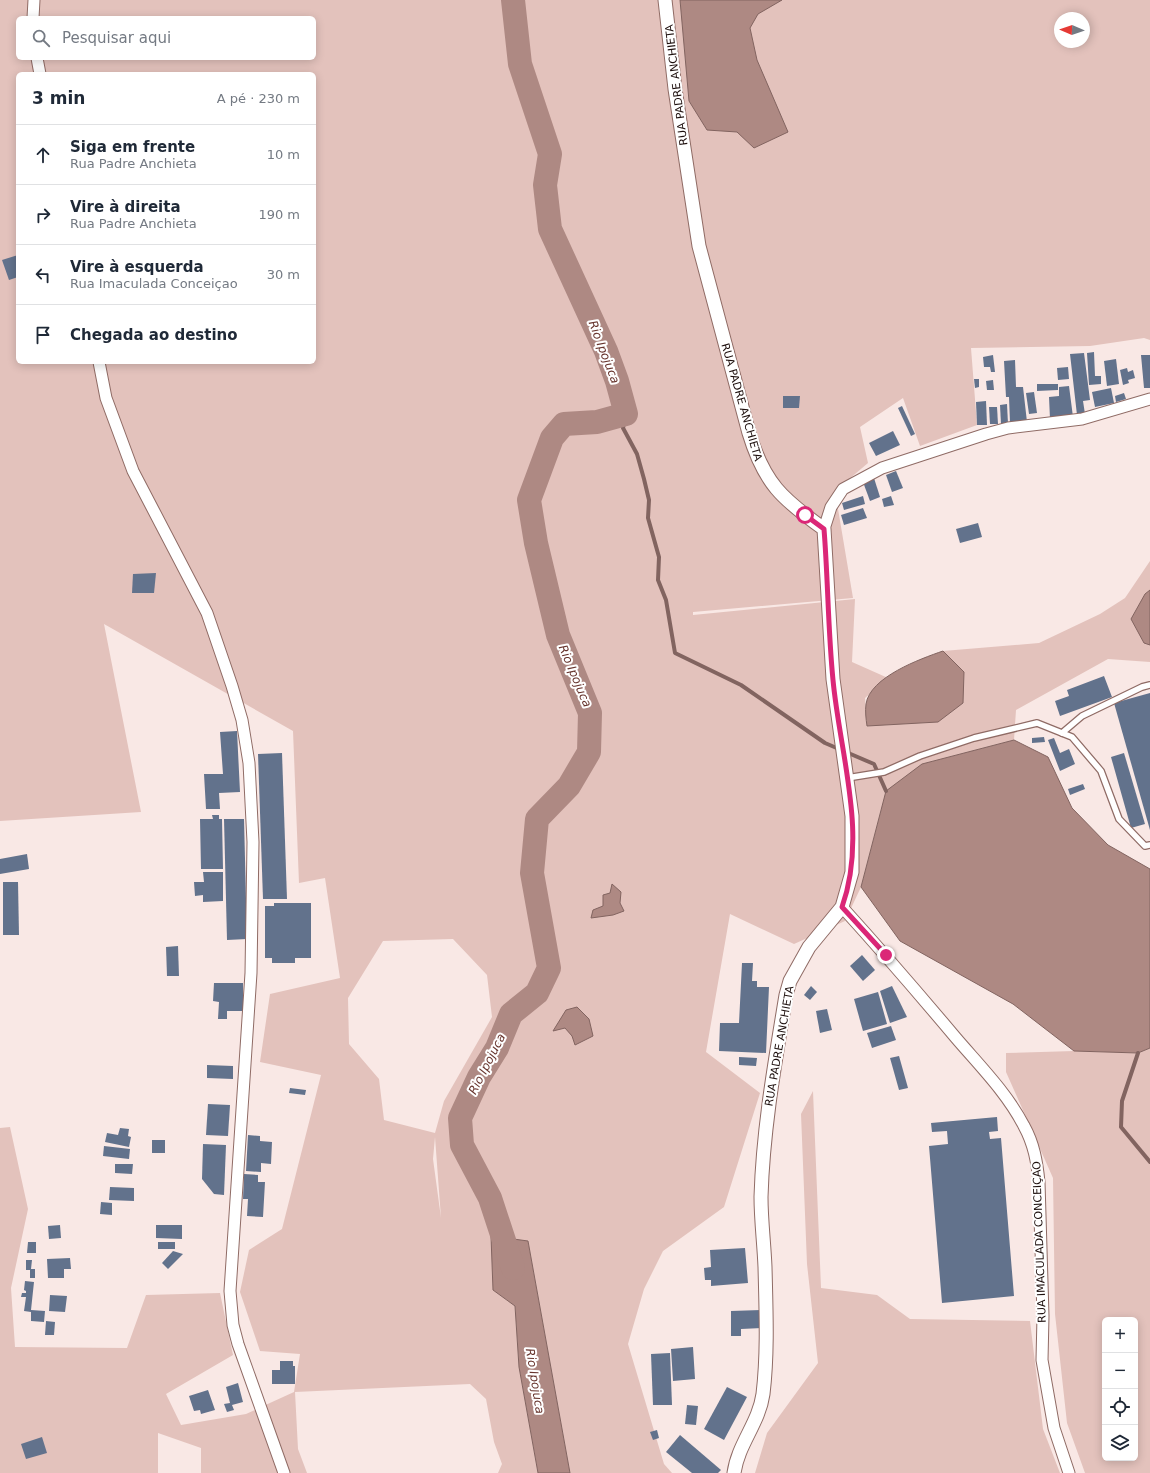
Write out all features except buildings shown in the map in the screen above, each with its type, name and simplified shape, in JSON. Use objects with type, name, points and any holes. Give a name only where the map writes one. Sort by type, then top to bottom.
[{"type":"street","points":[[33,16],[34,0]]},
{"type":"street","name":"RUA PADRE ANCHIETA","points":[[665,0],[670,31],[675,89],[699,246],[752,444],[766,477],[777,491],[792,506],[824,529],[833,679],[843,741],[852,816],[852,872],[842,907],[808,947],[790,981],[786,995],[770,1092],[761,1197],[765,1266],[766,1355],[763,1393],[761,1407],[737,1456],[734,1473]]},
{"type":"street","points":[[37,60],[40,72]]},
{"type":"street","points":[[99,364],[106,398],[133,471],[207,613],[232,686],[243,727],[248,763],[252,827],[251,973],[230,1291],[233,1325],[238,1344],[284,1473]]},
{"type":"street","points":[[824,529],[831,507],[843,489],[882,468],[1008,428],[1082,419],[1150,399]]},
{"type":"street","name":"RUA IMACULADA CONCEIÇAO","points":[[842,907],[886,955],[1001,1091],[1025,1127],[1037,1161],[1039,1182],[1043,1316],[1042,1360],[1054,1428],[1069,1473]]},
{"type":"lane","points":[[1062,733],[1082,716],[1142,687],[1150,685]]},
{"type":"lane","points":[[847,778],[884,772],[920,756],[968,741],[1037,723],[1072,737],[1101,771],[1119,819],[1145,846],[1150,845]]},
{"type":"shaded area","points":[[0,0],[1150,0],[1150,340],[1144,338],[1090,346],[971,348],[977,425],[920,446],[903,398],[860,427],[868,463],[835,491],[853,598],[693,612],[693,615],[855,599],[852,662],[888,678],[865,698],[867,726],[964,672],[943,651],[1039,643],[1100,614],[1125,598],[1150,561],[1150,662],[1108,659],[1016,710],[1014,740],[922,764],[881,810],[861,887],[845,921],[794,944],[730,914],[706,1052],[760,1093],[724,1207],[663,1251],[644,1289],[628,1344],[664,1464],[672,1473],[570,1473],[528,1241],[493,1289],[515,1306],[519,1367],[538,1473],[498,1473],[502,1464],[494,1442],[486,1399],[470,1384],[295,1392],[298,1449],[307,1473],[201,1473],[201,1448],[158,1433],[158,1473],[0,1473],[0,1128],[10,1127],[28,1209],[11,1288],[15,1347],[127,1348],[146,1295],[220,1293],[233,1355],[166,1394],[181,1425],[246,1414],[294,1392],[300,1354],[260,1351],[240,1292],[249,1250],[282,1229],[321,1075],[260,1062],[270,994],[340,978],[325,878],[299,883],[293,731],[104,624],[141,812],[0,821]],"holes":[[[453,939],[487,975],[492,1017],[444,1101],[435,1133],[384,1120],[379,1079],[349,1044],[348,998],[383,941]],[[435,1137],[441,1218],[433,1159]]]},
{"type":"shaded area","points":[[1150,1048],[1150,1473],[1085,1473],[1067,1423],[1055,1314],[1053,1178],[1006,1072],[1006,1053],[1074,1051],[1138,1053]]},
{"type":"shaded area","points":[[813,1091],[821,1288],[877,1295],[910,1319],[1030,1321],[1043,1429],[1060,1473],[755,1473],[767,1433],[818,1363],[807,1264],[801,1114]]},
{"type":"water","points":[[680,0],[782,0],[758,14],[750,28],[757,60],[788,132],[754,148],[737,132],[707,130],[689,101]]},
{"type":"water","points":[[1150,590],[1150,645],[1144,643],[1131,619],[1145,594]]},
{"type":"water","points":[[943,651],[964,672],[963,703],[938,722],[867,726],[866,704],[876,685],[897,670]]},
{"type":"water","points":[[1014,740],[1048,757],[1072,808],[1108,845],[1150,869],[1150,1048],[1138,1053],[1074,1051],[1013,1004],[900,941],[861,887],[886,791],[922,764]]},
{"type":"water","points":[[612,884],[621,892],[620,903],[624,911],[613,915],[591,918],[593,910],[603,906],[603,895],[610,893]]},
{"type":"water","points":[[577,1007],[589,1019],[593,1036],[575,1045],[572,1036],[565,1028],[553,1031],[566,1010]]},
{"type":"water","points":[[491,1236],[528,1241],[570,1473],[538,1473],[519,1367],[515,1306],[493,1290]]},
{"type":"waterway","name":"Rio Ipojuca","points":[[513,0],[520,64],[550,154],[545,185],[550,229],[606,351],[617,381],[626,414],[597,422],[564,424],[552,438],[529,500],[536,543],[558,635],[590,713],[589,752],[569,786],[537,819],[532,873],[549,968],[537,993],[511,1014],[497,1048],[479,1077],[460,1118],[462,1145],[490,1198],[513,1268]]},
{"type":"waterway","points":[[626,414],[623,428],[637,454],[649,500],[648,518],[659,557],[658,580],[666,600],[675,653],[741,685],[825,743],[874,764],[886,791]]},
{"type":"waterway","points":[[1138,1053],[1122,1101],[1121,1127],[1150,1162]]},
{"type":"route","points":[[805,515],[824,529],[833,679],[843,741],[852,816],[852,872],[850,884],[842,907],[886,955]]}]
